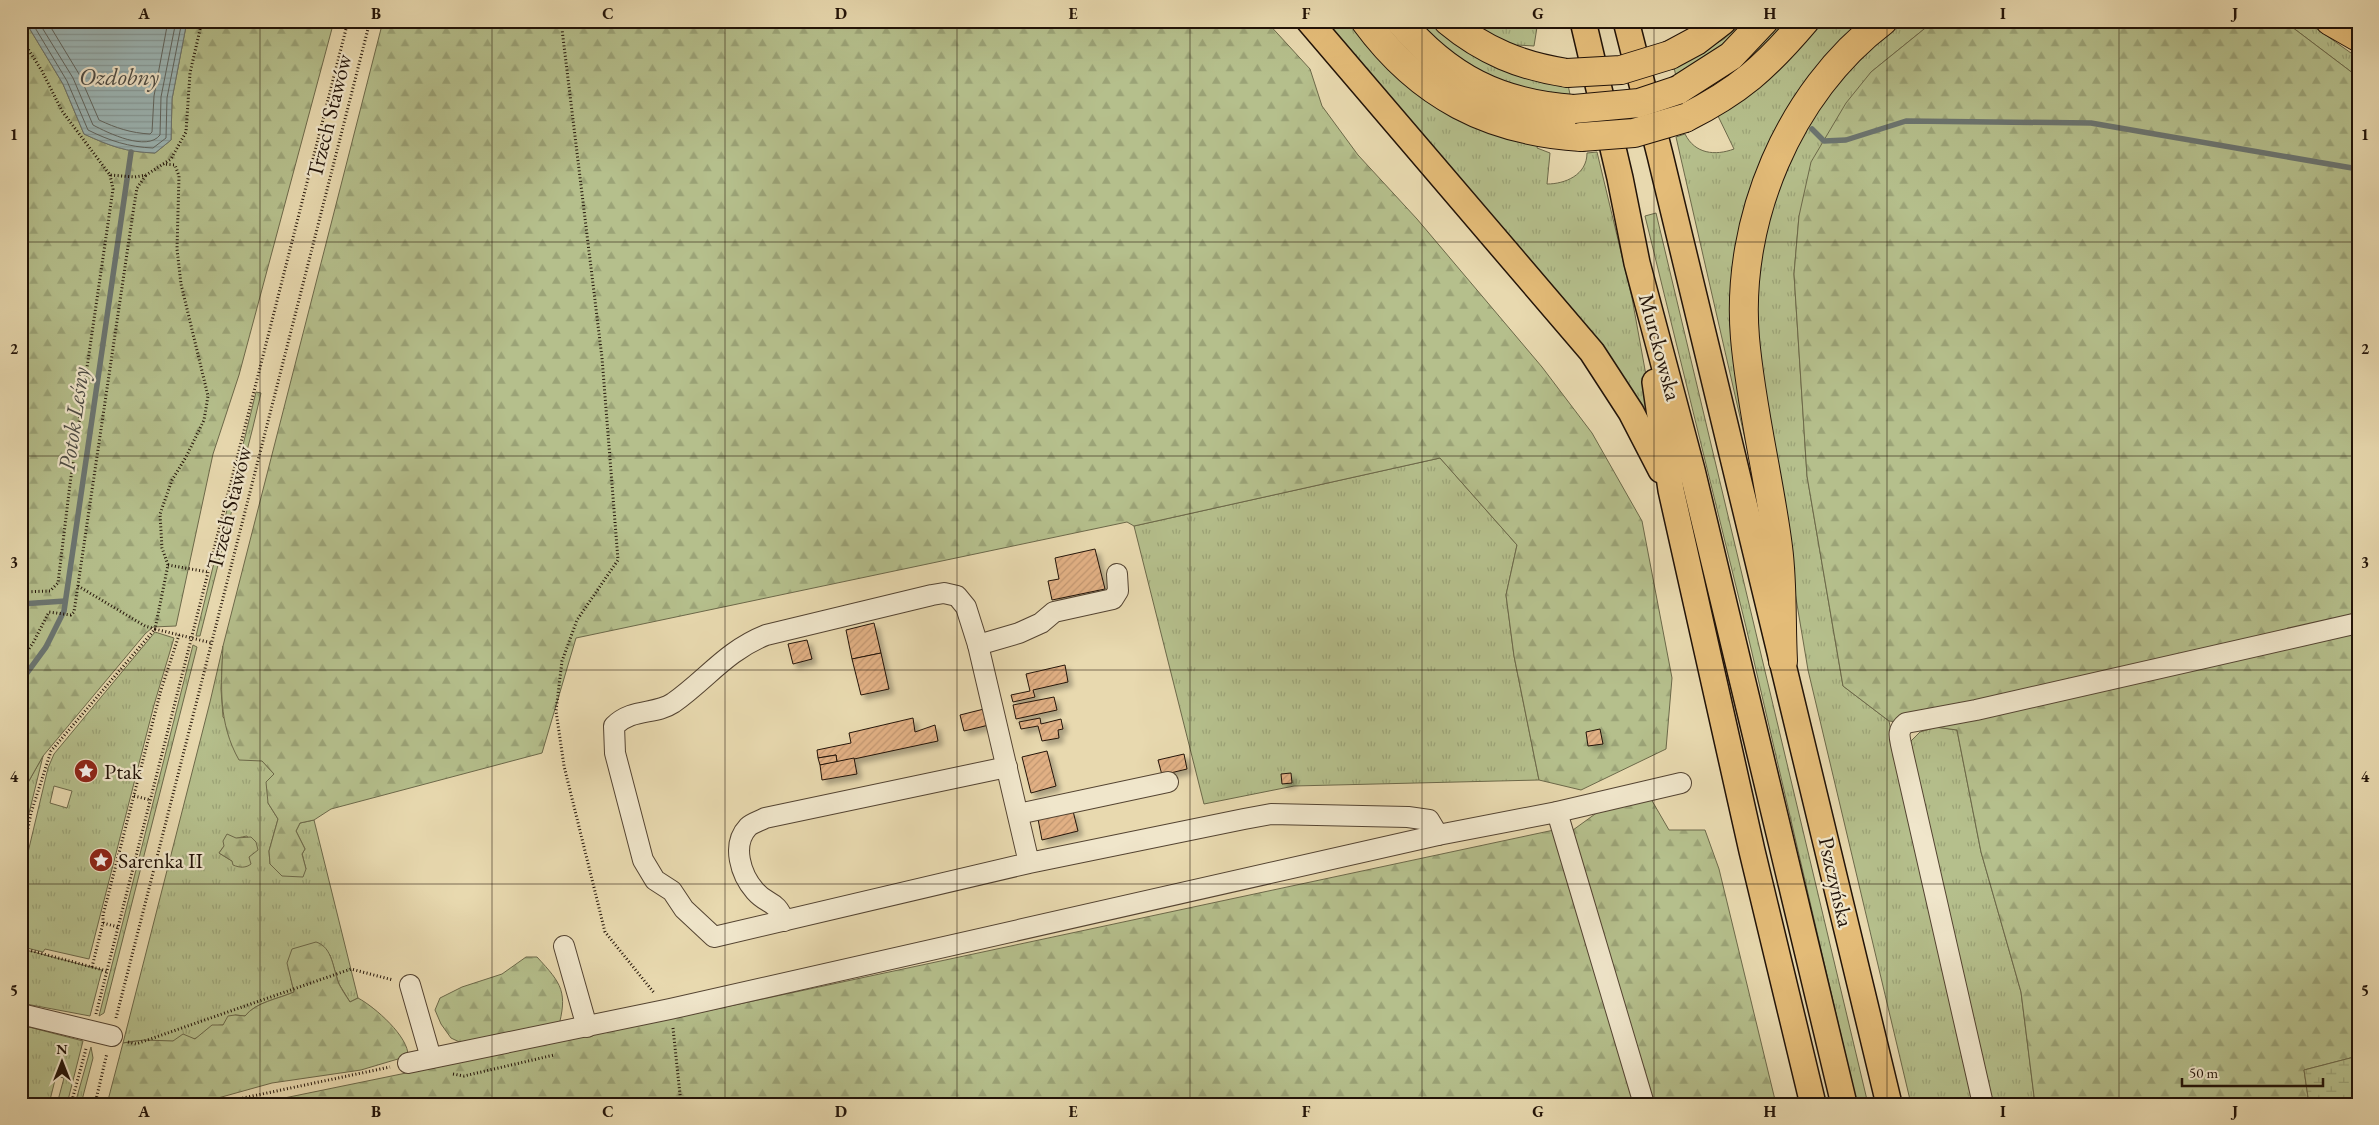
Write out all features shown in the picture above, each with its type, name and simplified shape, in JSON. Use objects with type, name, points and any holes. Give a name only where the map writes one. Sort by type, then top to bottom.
[{"type":"highway","points":[[1364,21],[1398,62],[1419,80],[1465,109],[1496,122],[1526,131],[1581,137],[1634,133],[1685,118],[1744,84],[1768,63],[1805,21]]},
{"type":"highway","points":[[1400,21],[1422,46],[1439,61],[1461,77],[1484,89],[1527,104],[1574,109],[1639,103],[1678,90],[1731,56],[1764,21]]},
{"type":"highway","points":[[1448,21],[1480,45],[1504,57],[1529,66],[1566,73],[1621,70],[1670,55],[1696,41],[1722,21]]},
{"type":"highway","points":[[1783,661],[1779,549],[1745,337],[1748,260],[1754,226],[1765,186],[1786,138],[1806,104],[1828,73],[1883,21]]},
{"type":"highway","points":[[2330,21],[2358,36]]},
{"type":"highway","points":[[2342,21],[2358,36]]},
{"type":"main road","points":[[1309,21],[1592,352],[1631,412],[1671,490]]},
{"type":"main road","name":"Murckowska","points":[[1583,21],[1620,178],[1637,263],[1692,470],[1740,672]]},
{"type":"main road","name":"Murckowska","points":[[1626,21],[1783,661]]},
{"type":"main road","points":[[1637,263],[1671,490],[1752,851],[1813,1104]]},
{"type":"main road","name":"Pszczyńska","points":[[1783,661],[1889,1104]]},
{"type":"main road","name":"Pszczyńska","points":[[1740,672],[1844,1104]]},
{"type":"street","points":[[978,645],[1019,634],[1041,623],[1054,612],[1113,599],[1118,592],[1117,574]]},
{"type":"street","points":[[1030,863],[978,645],[966,607],[957,596],[944,593],[932,595],[790,629],[746,644],[672,704],[623,717],[614,726],[615,753],[644,860],[655,880],[672,891],[684,909],[714,937],[1030,863],[1271,814],[1408,817],[1429,820],[1438,835]]},
{"type":"street","points":[[1983,1104],[1902,749],[1899,732],[1902,727],[1906,723],[1976,710],[2358,622]]},
{"type":"street","points":[[784,921],[779,908],[756,892],[740,863],[740,843],[748,827],[765,818],[1007,767]]},
{"type":"street","points":[[1018,814],[1168,782]]},
{"type":"street","points":[[408,1063],[670,1009],[1438,835],[1557,812],[1681,783]]},
{"type":"street","points":[[1557,812],[1644,1104]]},
{"type":"street","points":[[564,946],[587,1027]]},
{"type":"street","points":[[410,985],[431,1058]]},
{"type":"street","points":[[21,1014],[112,1036]]},
{"type":"path","points":[[21,660],[33,643],[49,612],[71,615],[74,612],[137,188],[146,175],[171,159],[186,132],[190,73],[202,21]]},
{"type":"path","points":[[72,1104],[348,21]]},
{"type":"path","name":"Trzech Stawów","points":[[120,1004],[370,21]]},
{"type":"path","points":[[561,21],[602,358],[618,560],[577,620],[562,661],[556,711],[564,766],[605,932],[670,1009],[681,1104]]},
{"type":"path","points":[[21,38],[42,71],[62,111],[110,175],[113,189],[70,484],[58,583],[50,590],[21,592]]},
{"type":"path","points":[[21,863],[31,812],[51,750],[155,629],[168,565],[162,548],[160,514],[172,480],[186,457],[204,420],[208,396],[181,284],[177,249],[179,176],[175,165],[163,164]]},
{"type":"path","points":[[110,175],[135,177],[146,175]]},
{"type":"path","points":[[168,565],[208,572]]},
{"type":"path","points":[[78,586],[145,626],[212,642]]},
{"type":"path","points":[[92,967],[103,923],[103,915],[161,690],[179,635]]},
{"type":"path","points":[[134,796],[151,800]]},
{"type":"path","points":[[21,902],[21,911]]},
{"type":"path","points":[[103,923],[118,928]]},
{"type":"path","points":[[21,948],[107,971]]},
{"type":"path","points":[[112,1036],[136,1044],[351,969],[410,985]]},
{"type":"path","points":[[215,1104],[408,1063]]},
{"type":"path","points":[[95,1104],[104,1070]]},
{"type":"green space","points":[[21,21],[25,21],[63,84],[84,134],[118,148],[155,153],[171,140],[172,99],[187,21],[334,21],[239,375],[213,454],[176,626],[153,627],[145,634],[43,756],[21,795]]},
{"type":"green space","points":[[383,21],[1266,21],[1310,69],[1322,106],[1358,155],[1417,219],[1542,367],[1592,433],[1642,521],[1672,678],[1666,749],[1581,790],[1539,780],[1514,656],[1506,595],[1517,545],[1440,458],[1134,526],[1127,522],[576,638],[542,753],[331,809],[314,820],[300,823],[296,831],[305,849],[302,854],[306,869],[303,877],[282,876],[270,864],[269,851],[278,819],[268,803],[266,782],[274,774],[262,761],[239,760],[232,746],[227,732],[222,704],[223,646]]},
{"type":"green space","points":[[1324,21],[1353,21],[1538,144],[1537,148],[1550,153],[1547,184],[1554,184],[1574,177],[1583,167],[1587,153],[1597,152],[1632,298],[1657,436]]},
{"type":"green space","points":[[1414,21],[1429,21],[1459,46],[1493,65],[1529,78],[1568,85],[1571,99],[1520,90],[1467,66]]},
{"type":"green space","points":[[1468,21],[1538,21],[1534,46],[1517,45],[1516,48]]},
{"type":"green space","points":[[1744,21],[1751,21],[1727,45],[1676,77],[1674,67],[1724,39]]},
{"type":"green space","points":[[1778,21],[1791,21],[1752,63],[1683,108],[1681,97],[1755,46]]},
{"type":"green space","points":[[1816,21],[1868,21],[1766,156],[1748,452],[1676,137],[1685,134],[1694,146],[1706,152],[1713,153],[1734,149],[1718,116]]},
{"type":"green space","points":[[1898,21],[1934,21],[1871,72],[1799,216],[1794,274],[1807,476],[1843,686],[1889,721],[1908,816],[1974,1104],[1911,1104],[1808,670],[1765,413],[1755,322],[1764,222],[1813,109]]},
{"type":"green space","points":[[1934,21],[2284,21],[2358,77],[2358,1056],[2304,1070],[2309,1104],[2035,1104],[2021,992],[1981,852],[1957,730],[1889,721],[1843,686],[1807,476],[1794,274],[1799,216],[1811,162],[1846,103],[1871,72]]},
{"type":"green space","points":[[2284,21],[2306,21],[2358,58],[2358,77]]},
{"type":"green space","points":[[1656,213],[1868,1104],[1857,1104],[1746,627],[1645,216]]},
{"type":"green space","points":[[256,392],[261,393],[253,427],[200,636],[196,636]]},
{"type":"green space","points":[[1440,458],[1517,545],[1506,595],[1514,656],[1539,780],[1294,786],[1204,804],[1134,526]]},
{"type":"green space","points":[[155,632],[174,638],[154,705],[89,959],[45,949],[43,952],[23,947],[26,911],[25,865],[48,768],[54,754]],"holes":[[[54,786],[72,791],[67,808],[50,803]]]},
{"type":"green space","points":[[193,645],[197,647],[104,1013],[99,1016]]},
{"type":"green space","points":[[223,646],[221,689],[223,717],[274,774],[268,803],[278,819],[269,851],[270,864],[276,869],[306,869],[302,854],[305,849],[296,831],[300,823],[314,820],[358,998],[350,1002],[339,984],[330,955],[291,979],[294,992],[261,1004],[245,1016],[235,1015],[223,1025],[211,1027],[197,1038],[184,1041],[132,1041],[123,1043]],"holes":[[[247,836],[254,852],[248,857],[232,861],[219,853],[231,841]]]},
{"type":"green space","points":[[1937,727],[1957,730],[1981,852],[2021,992],[2035,1104],[1992,1104],[1910,747],[1911,741],[1920,732]]},
{"type":"green space","points":[[43,756],[21,846],[21,795]]},
{"type":"green space","points":[[1651,799],[1669,830],[1705,830],[1719,869],[1776,1104],[255,1104],[655,1022],[1554,830],[1584,876],[1573,830],[1602,809]]},
{"type":"green space","points":[[227,834],[236,838],[251,837],[256,842],[258,850],[249,857],[251,864],[245,867],[233,865],[232,861],[219,853],[224,846],[223,841]]},
{"type":"green space","points":[[316,942],[322,945],[329,954],[339,984],[350,1002],[358,998],[382,1015],[403,1040],[408,1056],[361,1070],[272,1083],[218,1098],[169,1104],[107,1104],[123,1043],[144,1040],[173,1041],[183,1034],[195,1039],[212,1025],[223,1025],[228,1016],[245,1016],[261,1004],[294,992],[287,963],[292,949]]},
{"type":"green space","points":[[22,949],[102,970],[90,1016],[26,1004],[21,990]]},
{"type":"green space","points":[[526,957],[537,957],[552,974],[561,989],[562,1006],[558,1029],[470,1047],[451,1038],[441,1024],[435,1010],[440,998],[462,987],[502,974]]},
{"type":"green space","points":[[21,1025],[83,1041],[67,1104],[57,1104],[64,1078],[56,1076],[49,1104],[21,1104]]},
{"type":"green space","points":[[91,1047],[93,1058],[81,1104],[75,1104]]},
{"type":"green space","points":[[2358,1056],[2358,1104],[2309,1104],[2304,1070]]},
{"type":"water","name":"Ozdobny","points":[[25,21],[187,21],[172,99],[171,140],[155,153],[118,148],[84,134],[63,84]]},
{"type":"building","points":[[1095,549],[1105,589],[1052,600],[1048,581],[1059,579],[1055,558]]},
{"type":"building","points":[[874,623],[881,653],[852,659],[846,630]]},
{"type":"building","points":[[807,640],[812,659],[793,664],[788,644]]},
{"type":"building","points":[[881,653],[889,689],[861,695],[852,659]]},
{"type":"building","points":[[1065,665],[1068,682],[1033,690],[1035,697],[1013,702],[1011,695],[1030,691],[1026,674]]},
{"type":"building","points":[[1054,697],[1057,710],[1016,719],[1013,705]]},
{"type":"building","points":[[984,709],[989,725],[964,731],[960,715]]},
{"type":"building","points":[[913,718],[915,732],[935,725],[938,741],[837,762],[836,755],[818,758],[817,750],[851,743],[849,733]]},
{"type":"building","points":[[1040,718],[1041,724],[1061,719],[1063,729],[1058,730],[1059,738],[1042,741],[1038,726],[1021,729],[1019,722]]},
{"type":"building","points":[[1600,729],[1603,744],[1588,746],[1586,732]]},
{"type":"building","points":[[1047,751],[1056,786],[1031,793],[1022,757]]},
{"type":"building","points":[[1184,754],[1187,769],[1162,775],[1158,760]]},
{"type":"building","points":[[836,755],[837,762],[820,765],[818,758]]},
{"type":"building","points":[[854,758],[857,774],[822,780],[820,765]]},
{"type":"building","points":[[1291,773],[1292,783],[1282,784],[1281,774]]},
{"type":"building","points":[[1073,811],[1078,831],[1042,840],[1038,819]]},
{"type":"waterway","points":[[1812,129],[1824,141],[1846,140],[1906,121],[2091,123],[2358,169]]},
{"type":"waterway","name":"Potok Leśny","points":[[21,681],[46,647],[64,611],[131,152]]},
{"type":"waterway","points":[[21,604],[65,601]]},
{"type":"place","name":"Ptak","points":[[86,771]]},
{"type":"place","name":"Sarenka II","points":[[101,860]]}]
